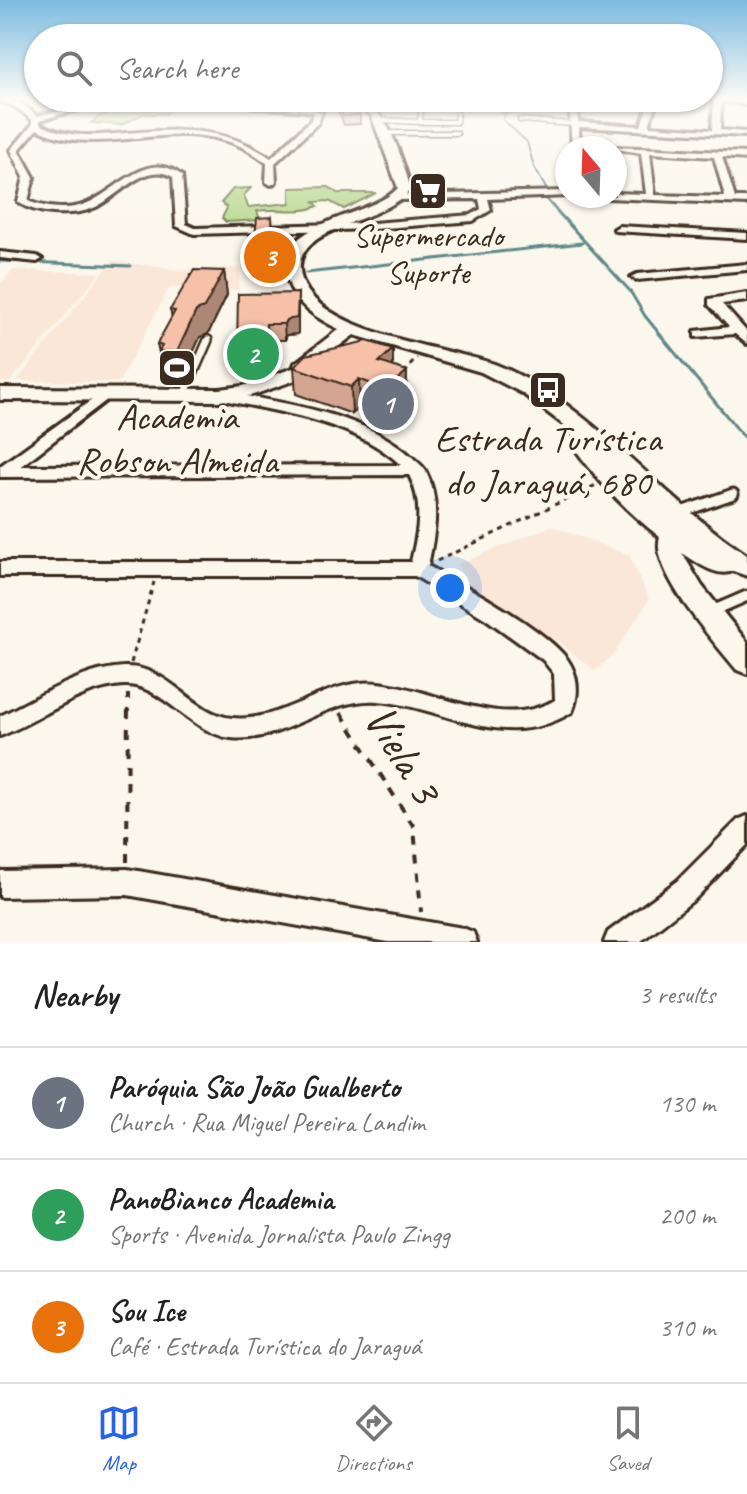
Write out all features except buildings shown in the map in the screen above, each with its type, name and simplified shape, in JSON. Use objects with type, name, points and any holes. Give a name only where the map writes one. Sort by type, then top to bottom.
[{"type":"main road","points":[[387,142],[405,189],[398,198],[325,227],[299,249],[292,269],[299,292],[321,314],[400,350]]},
{"type":"main road","points":[[321,314],[330,342],[354,357]]},
{"type":"main road","points":[[295,373],[330,342],[354,328]]},
{"type":"main road","points":[[0,394],[220,395],[246,391],[295,373],[354,357],[400,350],[436,353],[486,368],[552,404],[689,538],[747,567]]},
{"type":"main road","points":[[552,404],[617,485],[689,538],[747,575]]},
{"type":"main road","points":[[689,538],[706,608],[747,662]]},
{"type":"main road","points":[[689,538],[706,608]]},
{"type":"street","points":[[21,142],[15,150],[29,177],[22,198],[26,205],[69,209],[86,207],[123,187],[142,172],[163,169],[177,176],[178,220],[186,229],[325,227],[473,218],[486,210],[483,197]]},
{"type":"street","points":[[236,142],[250,147],[271,162]]},
{"type":"street","points":[[271,182],[271,162],[293,142]]},
{"type":"street","points":[[627,149],[747,156]]},
{"type":"street","points":[[645,150],[651,198]]},
{"type":"street","points":[[717,154],[731,200]]},
{"type":"street","points":[[398,198],[555,194]]},
{"type":"street","points":[[627,197],[747,201]]},
{"type":"street","points":[[619,229],[745,237]]},
{"type":"street","points":[[0,255],[37,259]]},
{"type":"street","points":[[637,277],[747,267]]},
{"type":"street","points":[[743,335],[713,302],[747,297]]},
{"type":"street","points":[[700,334],[743,335]]},
{"type":"street","points":[[220,395],[359,431],[402,456],[417,470],[425,488],[428,508],[418,569]]},
{"type":"street","points":[[1,472],[103,396]]},
{"type":"street","points":[[1,472],[417,470]]},
{"type":"street","points":[[0,569],[418,569],[443,581],[552,656],[566,677],[567,692],[564,705],[542,720],[513,722],[370,691],[330,697],[276,721],[233,729],[208,719],[146,680],[128,676],[80,690],[0,726]]},
{"type":"street","points":[[618,942],[686,890],[747,828]]},
{"type":"street","points":[[0,884],[127,882],[463,942]]},
{"type":"lane","points":[[184,395],[208,340]]},
{"type":"lane","points":[[689,538],[733,494]]},
{"type":"lane","points":[[706,608],[747,596]]},
{"type":"path","points":[[396,379],[417,361]]},
{"type":"path","points":[[418,569],[617,485]]},
{"type":"path","points":[[127,882],[128,676],[157,570]]},
{"type":"path","name":"Viela 3","points":[[330,697],[414,827],[423,936]]},
{"type":"shaded area","points":[[112,261],[183,270],[241,268],[238,290],[170,287],[119,382],[17,381]]},
{"type":"shaded area","points":[[13,270],[100,273],[10,382],[0,382],[0,285]]},
{"type":"shaded area","points":[[551,526],[629,555],[649,600],[613,655],[595,671],[559,642],[476,597],[457,565]]},
{"type":"green space","points":[[329,187],[337,193],[376,193],[344,209],[329,201],[314,202],[318,206],[310,209],[257,211],[260,220],[226,222],[222,218],[227,208],[221,203],[233,189],[251,188],[244,195],[248,207],[290,203],[290,188]]},
{"type":"waterway","points":[[527,142],[534,167],[547,190]]},
{"type":"waterway","points":[[547,190],[545,198],[630,291],[645,316],[747,441]]},
{"type":"waterway","points":[[306,273],[582,243]]},
{"type":"waterway","points":[[0,261],[131,266]]},
{"type":"place","name":"Supermercado Suporte","points":[[428,191]]},
{"type":"place","name":"Sou Ice","points":[[270,257]]},
{"type":"place","name":"PanoBianco Academia","points":[[253,354]]},
{"type":"place","name":"Academia Robson Almeida","points":[[177,368]]},
{"type":"place","name":"Estrada Turística do Jaraguá, 680","points":[[548,390]]},
{"type":"place","name":"Paróquia São João Gualberto","points":[[388,404]]}]
